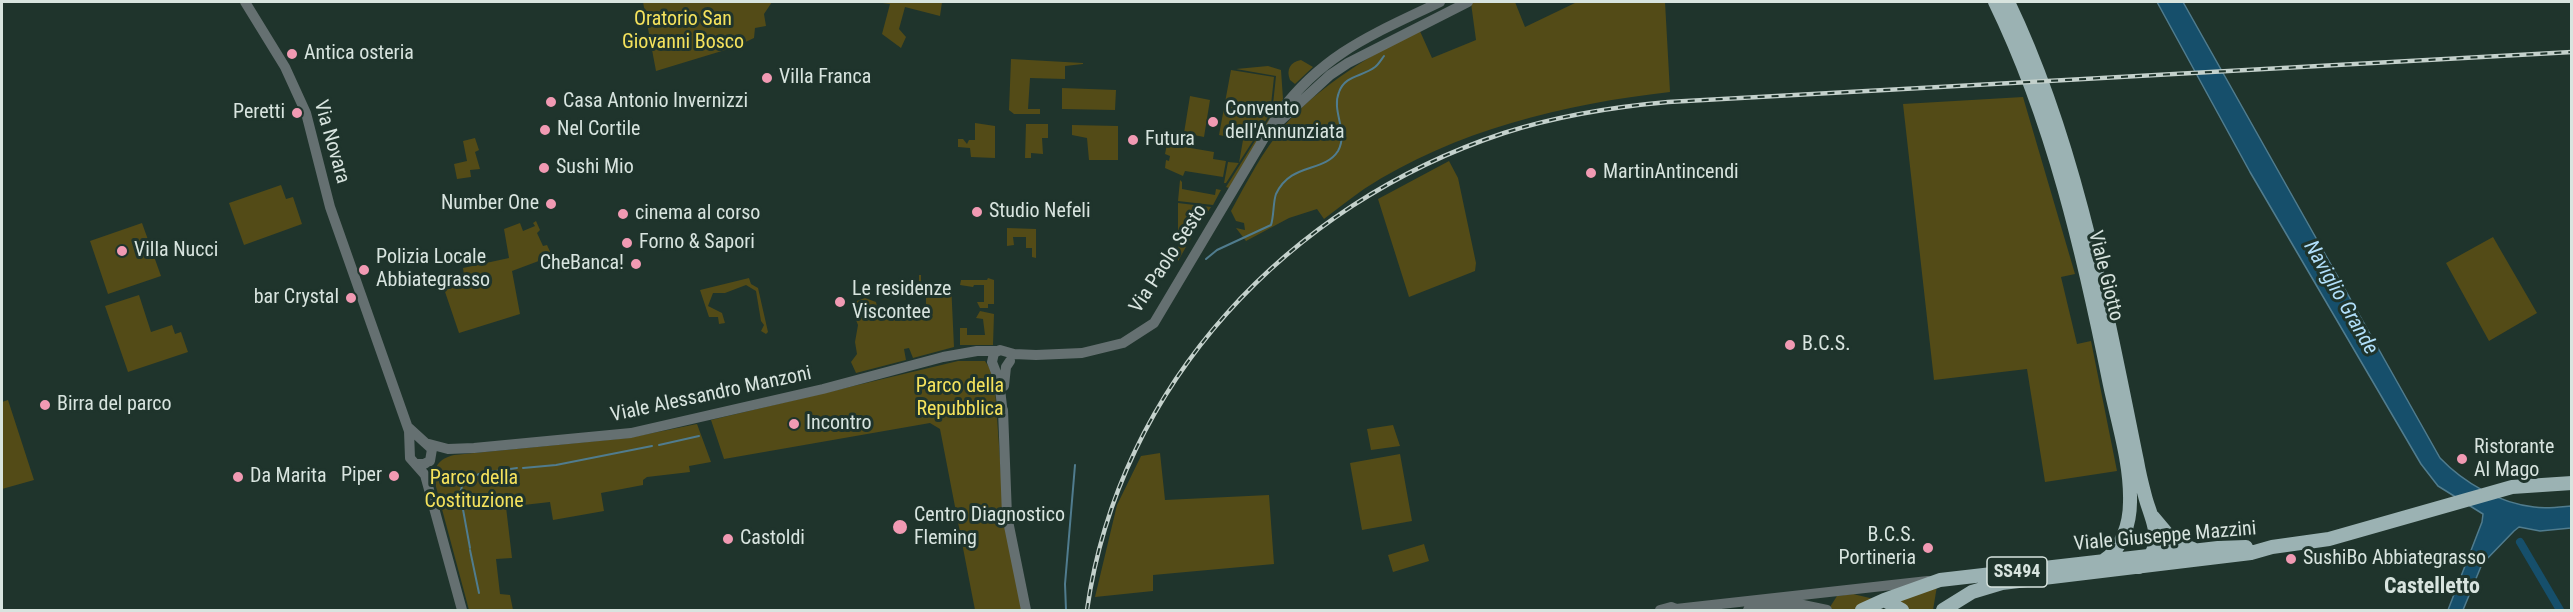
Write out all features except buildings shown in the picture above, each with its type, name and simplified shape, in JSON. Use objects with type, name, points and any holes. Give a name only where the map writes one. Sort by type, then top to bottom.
[{"type":"main road","name":"Viale Giotto","points":[[1995,2],[2021,57],[2066,199],[2100,333],[2126,460],[2130,489],[2129,516],[2118,547],[2103,561]]},
{"type":"main road","name":"Viale Giotto","points":[[2008,2],[2027,42],[2079,204],[2098,279],[2145,499],[2152,516],[2155,545],[2149,556]]},
{"type":"main road","name":"SS494","points":[[2272,548],[2329,538],[2512,487],[2571,483]]},
{"type":"main road","name":"Viale Giotto","points":[[2152,516],[2174,542],[2184,548],[2198,550]]},
{"type":"main road","name":"Viale Giuseppe Mazzini","points":[[1862,610],[1940,580],[2198,550],[2251,546],[2272,548]]},
{"type":"main road","name":"Viale Giuseppe Mazzini","points":[[1943,610],[1961,597],[1990,586],[2212,559],[2272,548]]},
{"type":"main road","points":[[2139,567],[2149,556]]},
{"type":"main road","name":"Viale Giuseppe Mazzini","points":[[1883,600],[1902,610]]},
{"type":"street","name":"Via Novara","points":[[245,2],[285,67],[306,113],[330,207],[362,302],[406,425],[421,444]]},
{"type":"street","name":"Via Paolo Sesto","points":[[1001,360],[1035,355],[1082,353],[1108,348],[1138,335],[1154,323],[1264,141],[1279,112],[1292,96],[1324,64],[1361,39],[1440,2]]},
{"type":"street","name":"Via Paolo Sesto","points":[[1264,141],[1286,115],[1330,75],[1369,51],[1468,2]]},
{"type":"street","name":"Viale Alessandro Manzoni","points":[[421,444],[448,449],[631,433],[823,389],[943,357],[977,351],[1001,360]]},
{"type":"street","points":[[1001,360],[1007,516],[1026,610]]},
{"type":"street","points":[[425,475],[433,452],[421,444],[410,458],[425,475],[462,610]]},
{"type":"street","name":"Viale Alessandro Manzoni","points":[[417,464],[424,464],[448,449]]},
{"type":"street","name":"Viale Giuseppe Mazzini","points":[[1669,610],[1940,580]]},
{"type":"street","name":"Viale Giuseppe Mazzini","points":[[1850,589],[1883,600]]},
{"type":"street","points":[[1748,610],[1803,605],[1827,610]]},
{"type":"green space","name":"Oratorio San Giovanni Bosco","points":[[643,2],[772,2],[764,14],[766,26],[755,28],[754,38],[735,47],[656,71]]},
{"type":"green space","points":[[875,2],[942,2],[940,16],[905,7],[899,29],[906,37],[901,48],[882,34],[890,4]]},
{"type":"green space","points":[[1515,2],[1525,27],[1577,2],[1665,2],[1670,92],[1551,112],[1473,136],[1399,168],[1364,189],[1324,219],[1317,209],[1289,218],[1246,241],[1236,228],[1245,230],[1244,223],[1236,221],[1231,211],[1256,166],[1285,125],[1330,84],[1383,49],[1419,29],[1432,58],[1476,40],[1471,3]]},
{"type":"green space","points":[[1011,59],[1083,64],[1065,66],[1065,79],[1030,78],[1028,109],[1040,109],[1040,114],[1014,114],[1009,110]]},
{"type":"green space","points":[[1301,60],[1313,67],[1295,84],[1290,80],[1289,70],[1294,63]]},
{"type":"green space","points":[[1268,66],[1281,70],[1283,99],[1229,188],[1226,187],[1272,114],[1276,76],[1236,69]]},
{"type":"green space","points":[[1231,70],[1274,77],[1270,114],[1239,162],[1243,140],[1219,135]]},
{"type":"green space","points":[[1062,88],[1116,90],[1115,110],[1062,109]]},
{"type":"green space","points":[[1190,96],[1210,100],[1204,137],[1184,133]]},
{"type":"green space","points":[[2023,97],[2075,274],[2061,277],[2077,344],[2091,341],[2117,471],[2045,482],[2027,369],[1934,380],[1903,104]]},
{"type":"green space","points":[[975,123],[995,126],[995,158],[971,157],[970,148],[958,147],[958,139],[963,139],[967,144],[969,140],[975,140]]},
{"type":"green space","points":[[1026,124],[1048,124],[1048,138],[1042,138],[1043,154],[1031,153],[1031,158],[1025,158]]},
{"type":"green space","points":[[1072,125],[1118,126],[1118,160],[1089,160],[1087,138],[1072,135]]},
{"type":"green space","points":[[475,138],[479,150],[475,152],[480,169],[470,170],[471,177],[457,179],[454,164],[467,161],[463,141]]},
{"type":"green space","points":[[1167,144],[1214,152],[1213,159],[1226,161],[1223,177],[1185,171],[1183,176],[1165,168],[1166,160],[1169,161],[1170,156],[1165,154]]},
{"type":"green space","points":[[1449,161],[1458,178],[1476,263],[1475,271],[1409,297],[1378,199]]},
{"type":"green space","points":[[1228,162],[1239,163],[1226,183],[1224,183]]},
{"type":"green space","points":[[1180,180],[1182,189],[1215,195],[1216,189],[1221,190],[1213,205],[1178,201]]},
{"type":"green space","points":[[281,185],[286,199],[293,197],[302,224],[244,245],[229,203]]},
{"type":"green space","points":[[1178,203],[1211,207],[1196,230],[1190,233],[1191,238],[1178,261]]},
{"type":"green space","points":[[536,221],[540,230],[537,233],[543,246],[547,245],[552,256],[512,271],[520,314],[459,333],[442,283],[444,280],[464,275],[463,268],[509,258],[504,229],[520,223],[523,231],[535,226],[533,223]]},
{"type":"green space","points":[[142,223],[161,276],[108,294],[90,241]]},
{"type":"green space","points":[[1007,228],[1036,229],[1036,258],[1032,257],[1032,248],[1026,248],[1026,237],[1013,237],[1014,245],[1007,246]]},
{"type":"green space","points":[[2493,237],[2537,313],[2489,341],[2446,263]]},
{"type":"green space","points":[[919,275],[921,275],[921,282],[951,283],[954,347],[913,358],[909,348],[904,349],[906,360],[856,373],[851,362],[857,354],[855,342],[858,325],[852,310],[854,302],[865,298],[876,302],[879,317],[894,316],[895,321],[918,316],[918,309],[926,309],[926,297],[919,296]]},
{"type":"green space","points":[[749,278],[751,284],[758,288],[768,332],[766,334],[761,331],[764,325],[761,321],[756,291],[746,285],[725,293],[713,293],[708,306],[722,313],[725,323],[719,324],[718,317],[709,317],[700,290]]},
{"type":"green space","points":[[988,278],[994,280],[994,304],[988,304],[988,308],[980,308],[977,302],[984,302],[984,285],[973,287],[960,285],[961,280],[987,280]]},
{"type":"green space","points":[[139,295],[151,332],[172,325],[175,334],[181,332],[188,352],[128,372],[105,306]]},
{"type":"green space","points":[[980,311],[994,314],[993,345],[960,345],[960,328],[967,328],[967,335],[985,335],[983,319],[976,318]]},
{"type":"green space","name":"Parco della Repubblica","points":[[958,361],[985,361],[994,375],[1003,502],[1022,610],[975,610],[940,429],[930,423],[724,459],[711,420]]},
{"type":"green space","points":[[8,400],[34,480],[2,489],[2,402]]},
{"type":"green space","name":"Parco della Costituzione","points":[[697,424],[711,462],[689,466],[690,472],[647,477],[643,480],[643,485],[601,493],[604,511],[553,520],[550,502],[506,507],[512,558],[496,559],[500,594],[510,595],[513,610],[469,610],[435,483],[435,472],[440,461],[454,455],[628,438]]},
{"type":"green space","points":[[1393,425],[1400,446],[1371,450],[1367,429]]},
{"type":"green space","points":[[1160,453],[1165,500],[1269,495],[1274,564],[1153,575],[1153,591],[1095,597],[1117,505],[1141,456]]},
{"type":"green space","points":[[1400,454],[1412,521],[1362,530],[1350,463]]},
{"type":"green space","points":[[1424,544],[1429,561],[1393,572],[1388,555]]},
{"type":"green space","points":[[1937,586],[1933,610],[1905,610],[1895,600]]},
{"type":"green space","points":[[1853,594],[1874,599],[1855,610],[1833,610],[1830,607],[1837,596]]},
{"type":"water","name":"Naviglio Grande","points":[[2157,2],[2183,2],[2440,458],[2471,483],[2508,501],[2539,508],[2571,506],[2571,528],[2540,531],[2519,527],[2514,531],[2482,564],[2463,610],[2448,610],[2482,522],[2483,514],[2438,486],[2421,464],[2250,172]]},
{"type":"waterway","points":[[1206,259],[1217,250],[1271,225],[1275,197],[1282,184],[1299,172],[1332,158],[1341,144],[1337,99],[1342,86],[1350,79],[1375,67],[1384,56]]},
{"type":"waterway","points":[[659,445],[699,436]]},
{"type":"waterway","points":[[523,468],[556,465],[652,446]]},
{"type":"waterway","points":[[1066,610],[1065,584],[1075,465]]},
{"type":"waterway","points":[[470,548],[460,493],[464,480],[482,473],[517,468]]},
{"type":"waterway","points":[[2520,542],[2560,610]]},
{"type":"waterway","points":[[470,550],[479,593]]},
{"type":"railway","points":[[1087,610],[1105,528],[1135,450],[1176,378],[1227,313],[1286,256],[1353,206],[1426,165],[1504,133],[1585,113],[1668,102],[2572,52]]},
{"type":"place","name":"Antica osteria","points":[[292,54]]},
{"type":"place","name":"Villa Franca","points":[[767,78]]},
{"type":"place","name":"Casa Antonio Invernizzi","points":[[551,102]]},
{"type":"place","name":"Peretti","points":[[297,113]]},
{"type":"place","name":"Convento dell'Annunziata","points":[[1213,122]]},
{"type":"place","name":"Nel Cortile","points":[[545,130]]},
{"type":"place","name":"Futura","points":[[1133,140]]},
{"type":"place","name":"Sushi Mio","points":[[544,168]]},
{"type":"place","name":"MartinAntincendi","points":[[1591,173]]},
{"type":"place","name":"Number One","points":[[551,204]]},
{"type":"place","name":"Studio Nefeli","points":[[977,212]]},
{"type":"place","name":"cinema al corso","points":[[623,214]]},
{"type":"place","name":"Forno & Sapori","points":[[627,243]]},
{"type":"place","name":"Villa Nucci","points":[[122,251]]},
{"type":"place","name":"CheBanca!","points":[[636,264]]},
{"type":"place","name":"Polizia Locale Abbiategrasso","points":[[364,270]]},
{"type":"place","name":"bar Crystal","points":[[351,298]]},
{"type":"place","name":"Le residenze Viscontee","points":[[840,302]]},
{"type":"place","name":"B.C.S.","points":[[1790,345]]},
{"type":"place","name":"Birra del parco","points":[[45,405]]},
{"type":"place","name":"Incontro","points":[[794,424]]},
{"type":"place","name":"Ristorante Al Mago","points":[[2462,459]]},
{"type":"place","name":"Piper","points":[[394,476]]},
{"type":"place","name":"Da Marita","points":[[238,477]]},
{"type":"place","name":"Centro Diagnostico Fleming","points":[[900,527]]},
{"type":"place","name":"Castoldi","points":[[728,539]]},
{"type":"place","name":"B.C.S. Portineria","points":[[1928,548]]},
{"type":"place","name":"SushiBo Abbiategrasso","points":[[2291,559]]},
{"type":"district","name":"Castelletto","points":[[2432,587]]}]
